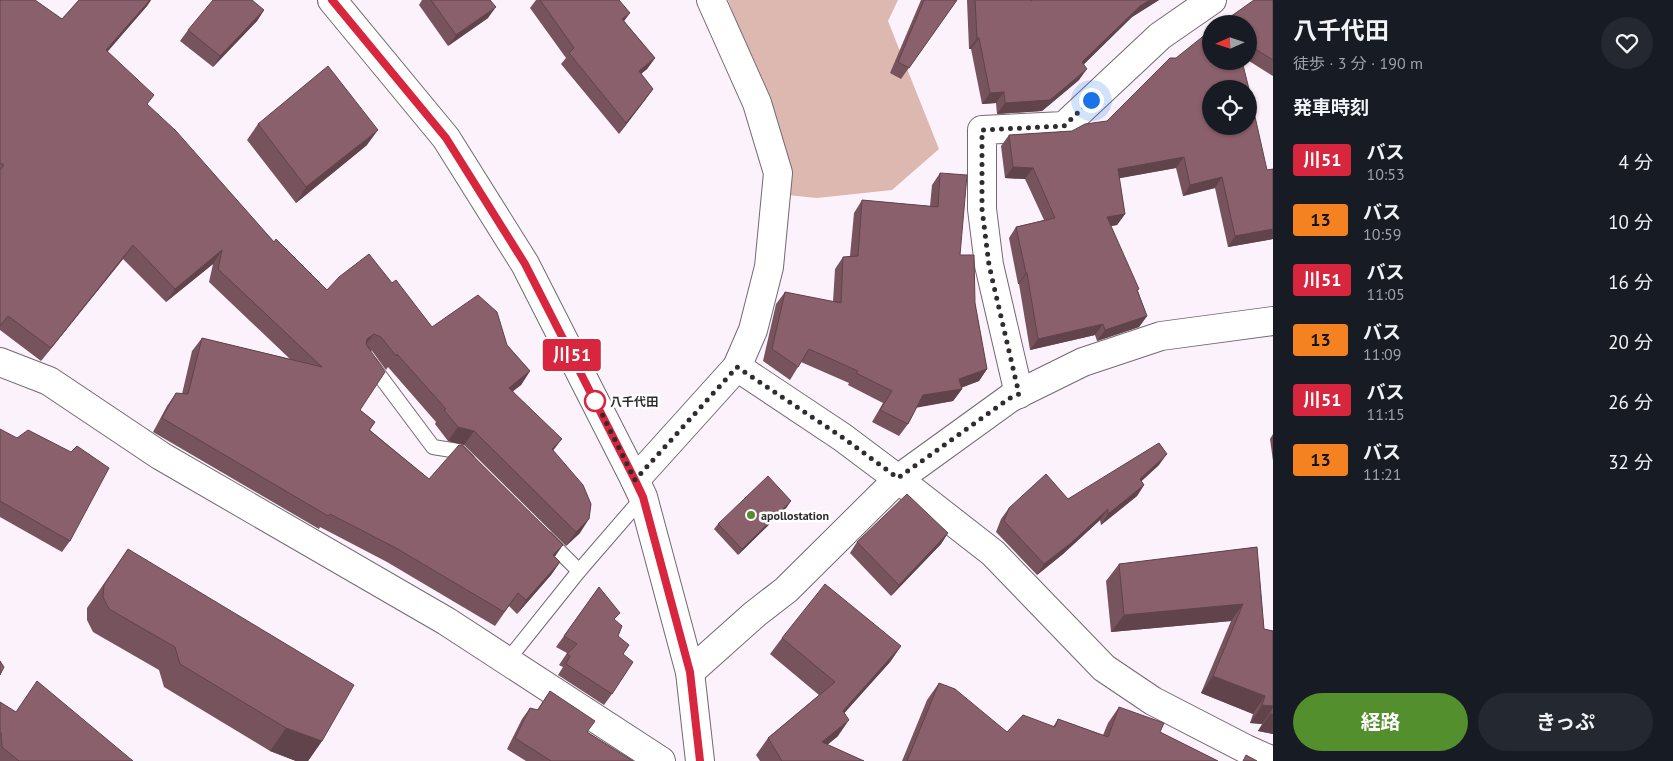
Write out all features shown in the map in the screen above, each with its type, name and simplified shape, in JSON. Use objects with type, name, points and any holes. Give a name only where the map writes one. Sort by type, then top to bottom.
[{"type":"street","points":[[332,0],[446,138],[525,264],[639,488],[690,672],[700,761]]},
{"type":"street","points":[[639,488],[737,367],[753,330],[769,267],[778,172],[756,103],[711,0]]},
{"type":"street","points":[[1019,394],[989,265],[982,209],[982,130],[1064,126],[1160,36],[1201,3]]},
{"type":"street","points":[[690,672],[755,614],[786,590],[898,478],[1010,398],[1083,362],[1161,336],[1273,321]]},
{"type":"street","points":[[0,362],[49,381],[160,456],[446,621],[661,761]]},
{"type":"street","points":[[737,367],[842,437],[898,478],[993,553],[1104,668],[1153,701],[1273,761]]},
{"type":"lane","points":[[364,356],[432,447],[458,451],[478,471]]},
{"type":"lane","points":[[508,661],[579,571],[639,488]]},
{"type":"lane","points":[[538,531],[579,571]]},
{"type":"shaded area","points":[[728,0],[898,0],[888,21],[939,149],[892,190],[817,198],[787,195],[791,165]]},
{"type":"building","points":[[0,0],[35,0],[62,19],[79,0],[150,0],[106,50],[154,95],[147,104],[176,131],[274,242],[276,239],[327,290],[339,277],[369,254],[392,283],[396,280],[432,327],[478,295],[497,312],[507,345],[530,371],[509,388],[562,439],[552,449],[583,485],[591,504],[589,519],[576,532],[474,431],[458,427],[444,410],[446,409],[397,354],[396,356],[381,337],[374,334],[367,339],[366,344],[385,372],[360,410],[375,422],[369,430],[429,479],[459,445],[463,446],[563,545],[553,555],[560,562],[526,600],[518,593],[504,612],[396,548],[330,514],[328,516],[162,418],[176,393],[188,394],[202,338],[322,367],[218,269],[222,250],[175,289],[133,245],[51,348],[8,316],[0,326],[0,170],[4,165],[0,163]]},
{"type":"building","points":[[213,0],[252,0],[264,10],[220,56],[188,30]]},
{"type":"building","points":[[431,0],[490,0],[496,7],[456,35]]},
{"type":"building","points":[[540,0],[619,0],[630,13],[622,19],[655,58],[639,71],[653,89],[626,123],[569,53],[574,48]]},
{"type":"building","points":[[924,0],[957,0],[909,68],[898,62]]},
{"type":"building","points":[[975,0],[1150,0],[1140,6],[1082,62],[1087,69],[1050,100],[1005,103],[1004,92],[990,93],[979,38],[977,38]]},
{"type":"building","points":[[1254,0],[1273,0],[1273,60],[1258,51],[1258,15],[1233,15]]},
{"type":"building","points":[[1202,37],[1202,70],[1244,70],[1247,80],[1202,80],[1202,135],[1257,135],[1257,126],[1267,170],[1273,169],[1273,229],[1235,236],[1222,177],[1190,185],[1184,157],[1118,169],[1125,214],[1107,217],[1139,289],[1137,290],[1147,316],[1105,330],[1103,324],[1038,339],[1027,273],[1016,227],[1055,218],[1033,168],[1013,167],[1009,135],[1072,131],[1085,124],[1107,121],[1170,58],[1176,58]]},
{"type":"building","points":[[328,66],[378,130],[306,187],[258,124]]},
{"type":"building","points":[[940,173],[967,175],[960,255],[974,255],[975,303],[987,369],[959,379],[962,389],[923,395],[908,424],[880,410],[892,391],[856,373],[858,371],[809,349],[798,367],[772,349],[785,292],[841,303],[843,257],[858,256],[862,200],[938,207]]},
{"type":"building","points":[[0,429],[17,438],[28,430],[71,452],[77,446],[109,468],[70,541],[0,501]]},
{"type":"building","points":[[1159,443],[1167,454],[1140,479],[1144,485],[1108,514],[1108,509],[1071,543],[1044,564],[1004,521],[1009,508],[1046,474],[1068,499]]},
{"type":"building","points":[[768,476],[791,501],[742,549],[718,524]]},
{"type":"building","points":[[907,494],[948,533],[899,585],[857,542]]},
{"type":"building","points":[[1257,547],[1264,629],[1273,631],[1273,706],[1262,705],[1265,696],[1213,676],[1243,604],[1124,615],[1119,564]]},
{"type":"building","points":[[128,549],[354,685],[322,741],[286,728],[180,664],[175,647],[109,609],[103,597],[104,585]]},
{"type":"building","points":[[825,584],[901,646],[843,711],[849,720],[822,742],[864,761],[782,761],[768,738],[835,682],[782,638]]},
{"type":"building","points":[[599,587],[620,613],[614,619],[622,626],[618,636],[629,645],[623,654],[633,662],[612,694],[566,664],[570,656],[567,654],[577,644],[564,636]]},
{"type":"building","points":[[0,661],[4,667],[0,675]]},
{"type":"building","points":[[37,681],[133,761],[19,761],[2,747],[0,702],[16,712]]},
{"type":"building","points":[[939,683],[955,689],[1007,732],[1023,715],[1055,727],[1058,719],[1108,737],[1119,707],[1164,723],[1160,732],[1218,761],[907,761]]},
{"type":"building","points":[[550,691],[595,721],[587,732],[633,761],[551,761],[515,738],[530,708],[538,710]]},
{"type":"building","points":[[1246,755],[1257,761],[1243,761]]},
{"type":"bus line","name":"川51","points":[[332,0],[446,138],[525,264],[635,480],[643,497],[690,672],[700,761]]},
{"type":"place","name":"八千代田","points":[[595,401]]},
{"type":"place","name":"apollostation","points":[[751,515]]},
{"type":"route","points":[[595,401],[593,396],[635,480],[737,367],[842,437],[898,478],[1010,398],[1019,394],[989,265],[982,209],[982,130],[1064,126],[1091,100]]}]
